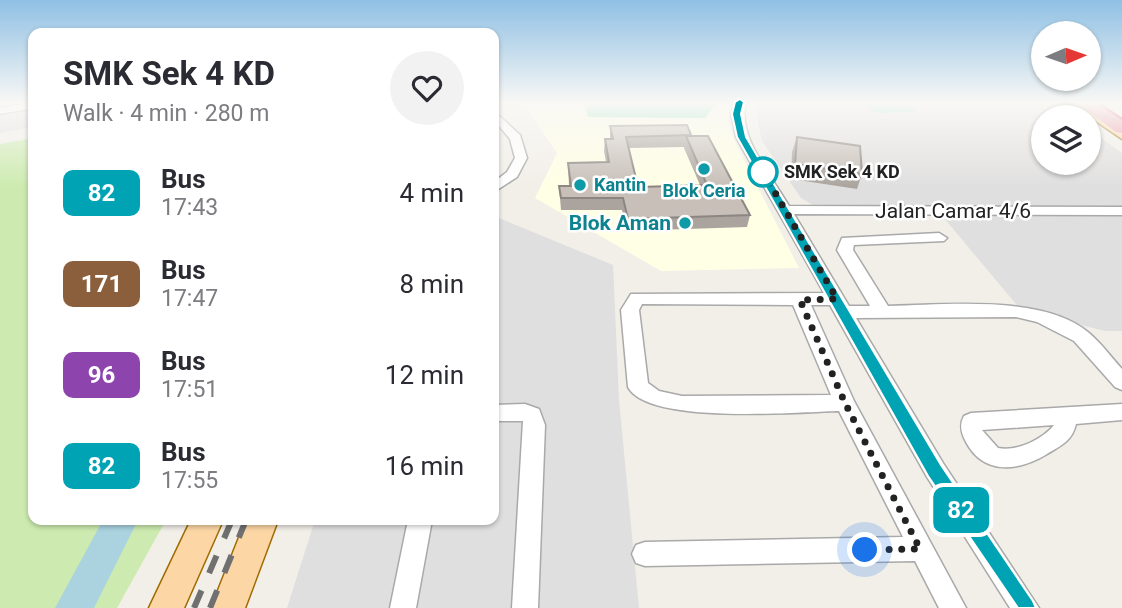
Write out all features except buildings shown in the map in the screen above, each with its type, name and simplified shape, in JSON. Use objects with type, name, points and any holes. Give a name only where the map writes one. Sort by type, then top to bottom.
[{"type":"main road","points":[[166,608],[205,525]]},
{"type":"main road","points":[[228,608],[260,525]]},
{"type":"street","points":[[499,184],[512,174],[521,158],[516,138],[509,130]]},
{"type":"street","points":[[741,130],[935,470],[1026,608]]},
{"type":"street","name":"Jalan Camar 4/6","points":[[785,211],[1122,211]]},
{"type":"street","points":[[883,312],[845,250],[847,241],[939,238]]},
{"type":"street","points":[[845,403],[681,404],[654,398],[638,387],[630,310],[637,298],[800,300],[883,312],[1016,311],[1042,317],[1081,336],[1122,382]]},
{"type":"street","points":[[800,300],[845,403],[953,608]]},
{"type":"street","points":[[499,413],[525,412],[532,415],[534,425],[525,608]]},
{"type":"street","points":[[1067,418],[1122,412]]},
{"type":"street","points":[[403,608],[419,525]]},
{"type":"street","points":[[645,554],[920,549]]},
{"type":"shaded area","points":[[542,130],[731,130],[799,268],[661,271],[535,198],[557,153]]},
{"type":"shaded area","points":[[760,130],[1031,130],[1031,175],[1101,175],[1101,138],[1122,153],[1122,331],[1105,331],[1021,310],[933,205],[813,205],[801,198],[762,141]]},
{"type":"shaded area","points":[[499,218],[613,265],[619,400],[639,608],[287,608],[313,525],[499,525]]},
{"type":"green space","points":[[28,139],[28,525],[163,525],[117,608],[0,608],[0,144]]},
{"type":"waterway","points":[[74,608],[118,525]]},
{"type":"railway","points":[[194,608],[230,525]]},
{"type":"railway","points":[[210,608],[244,525]]},
{"type":"bus line","name":"82","points":[[740,130],[935,470],[1026,608]]},
{"type":"place","name":"Blok Ceria","points":[[704,169]]},
{"type":"place","name":"SMK Sek 4 KD","points":[[763,172]]},
{"type":"place","name":"Kantin","points":[[580,185]]},
{"type":"place","name":"Blok Aman","points":[[685,223]]},
{"type":"route","points":[[763,172],[837,299],[800,300],[845,403],[920,549],[865,550]]}]
